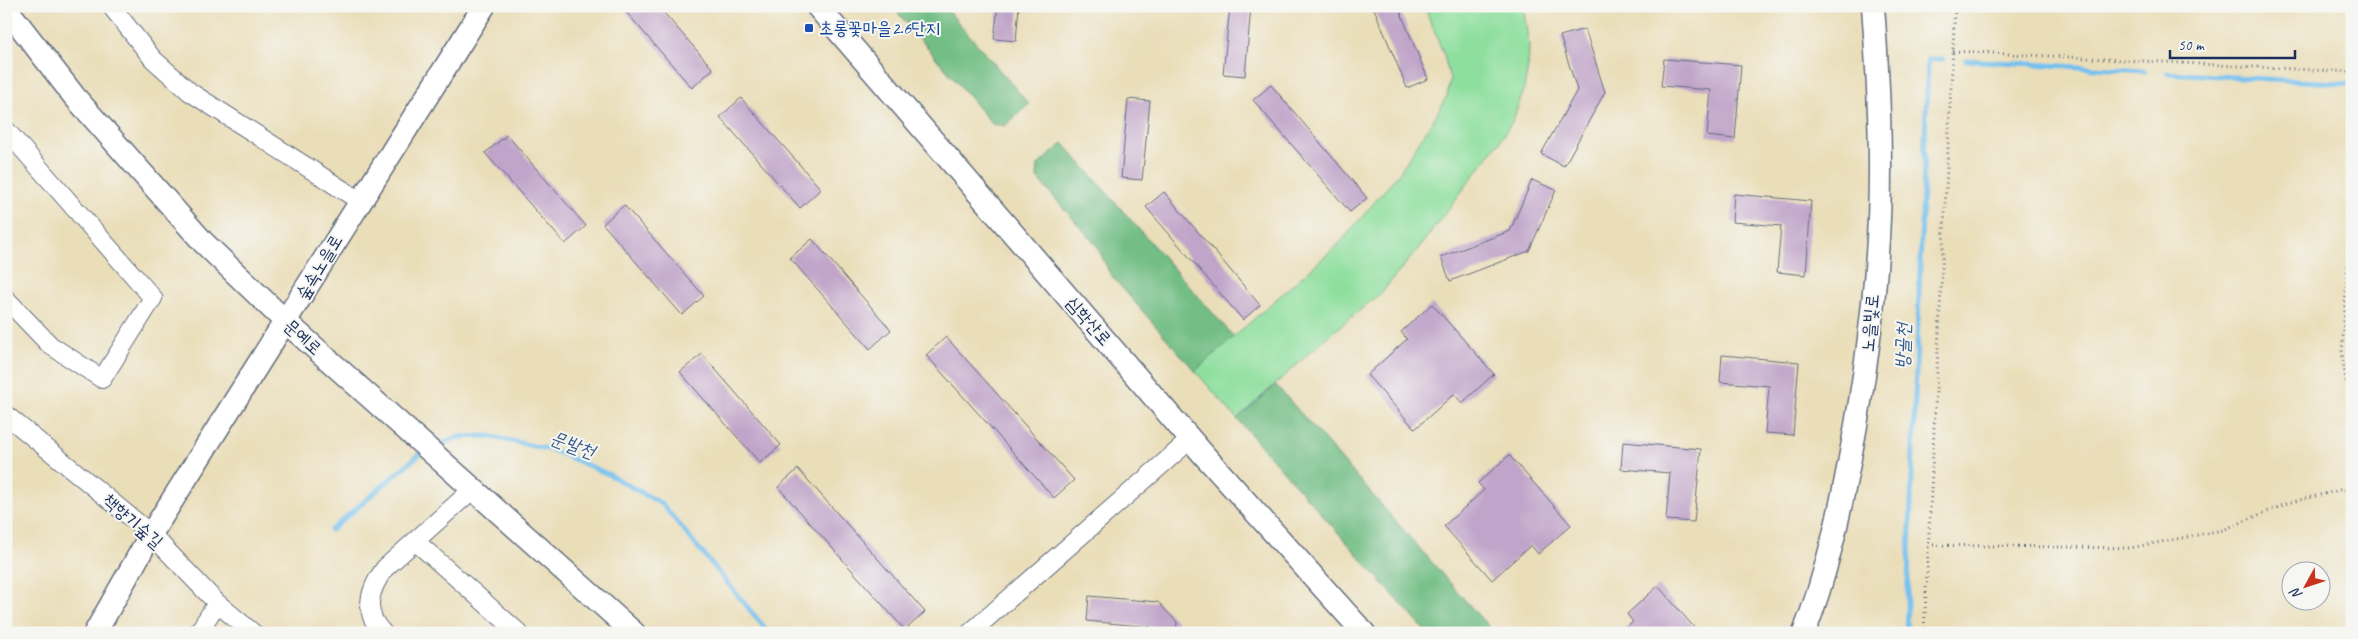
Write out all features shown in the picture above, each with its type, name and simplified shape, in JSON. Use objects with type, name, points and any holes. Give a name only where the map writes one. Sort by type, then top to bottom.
[{"type":"street","points":[[111,6],[153,59],[190,92],[360,201]]},
{"type":"street","name":"숲속노을로","points":[[95,633],[152,534],[484,6]]},
{"type":"street","name":"심학산로","points":[[817,6],[1191,439],[1364,633]]},
{"type":"street","name":"노을빛로","points":[[1804,633],[1829,558],[1859,409],[1868,347],[1880,171],[1879,88],[1873,6]]},
{"type":"street","name":"문예로","points":[[6,8],[74,96],[203,242],[286,322],[634,633]]},
{"type":"street","points":[[6,130],[153,298],[102,378],[50,345],[6,299]]},
{"type":"street","name":"책향기숲길","points":[[6,415],[152,534],[217,603],[254,633]]},
{"type":"street","points":[[970,633],[1191,439]]},
{"type":"street","points":[[383,633],[371,615],[368,603],[371,591],[385,568],[472,490]]},
{"type":"street","points":[[415,542],[519,633]]},
{"type":"street","points":[[198,633],[217,603]]},
{"type":"path","points":[[1924,633],[1955,6]]},
{"type":"path","points":[[1952,51],[2352,72]]},
{"type":"path","points":[[2352,196],[2342,353],[2346,381],[2352,399]]},
{"type":"path","points":[[1928,545],[2130,548],[2223,530],[2288,503],[2340,490],[2352,490]]},
{"type":"green space","points":[[892,6],[944,6],[1029,104],[1005,126],[992,124]]},
{"type":"green space","points":[[1424,6],[1523,6],[1529,46],[1528,67],[1523,93],[1513,120],[1500,141],[1418,249],[1382,292],[1327,337],[1237,419],[1195,371],[1341,242],[1399,173],[1447,96],[1450,80],[1444,55]]},
{"type":"green space","points":[[1063,143],[1234,337],[1195,371],[1110,274],[1097,246],[1037,178],[1038,165]]},
{"type":"green space","points":[[1276,385],[1494,633],[1427,633],[1237,419]]},
{"type":"building","points":[[621,6],[658,6],[713,69],[692,88]]},
{"type":"building","points":[[998,6],[1019,6],[1016,41],[994,39]]},
{"type":"building","points":[[1230,6],[1251,6],[1245,76],[1223,74]]},
{"type":"building","points":[[1373,6],[1398,6],[1428,79],[1407,88]]},
{"type":"building","points":[[1585,29],[1605,92],[1564,166],[1541,154],[1577,90],[1560,36]]},
{"type":"building","points":[[1664,59],[1741,65],[1735,139],[1707,136],[1711,90],[1661,86]]},
{"type":"building","points":[[1271,85],[1367,198],[1350,212],[1253,100]]},
{"type":"building","points":[[741,98],[821,189],[800,208],[720,117]]},
{"type":"building","points":[[1128,99],[1150,101],[1142,180],[1121,178]]},
{"type":"building","points":[[507,135],[586,226],[565,244],[485,153]]},
{"type":"building","points":[[1532,180],[1556,190],[1529,251],[1450,281],[1441,257],[1510,231]]},
{"type":"building","points":[[1164,192],[1260,305],[1243,320],[1146,207]]},
{"type":"building","points":[[1734,194],[1811,201],[1806,275],[1777,272],[1781,226],[1732,222]]},
{"type":"building","points":[[624,205],[704,296],[682,315],[603,224]]},
{"type":"building","points":[[812,239],[891,330],[870,349],[790,258]]},
{"type":"building","points":[[1432,304],[1494,374],[1462,403],[1454,394],[1415,429],[1367,375],[1407,339],[1401,332]]},
{"type":"building","points":[[946,337],[1074,480],[1054,498],[926,355]]},
{"type":"building","points":[[702,354],[781,445],[760,463],[680,372]]},
{"type":"building","points":[[1722,355],[1799,362],[1793,435],[1765,433],[1769,386],[1720,382]]},
{"type":"building","points":[[1623,442],[1701,449],[1694,522],[1666,520],[1670,473],[1621,469]]},
{"type":"building","points":[[1509,455],[1571,525],[1538,554],[1531,545],[1492,580],[1444,526],[1484,490],[1478,483]]},
{"type":"building","points":[[798,469],[925,612],[905,630],[778,487]]},
{"type":"building","points":[[1658,586],[1699,633],[1620,633],[1633,622],[1627,614]]},
{"type":"building","points":[[1089,596],[1158,602],[1177,622],[1176,633],[1150,633],[1151,627],[1087,621]]},
{"type":"waterway","name":"방골천","points":[[1906,633],[1928,59],[1943,59]]},
{"type":"waterway","points":[[1966,60],[2145,71]]},
{"type":"waterway","points":[[2167,73],[2352,84]]},
{"type":"waterway","name":"문발천","points":[[434,447],[458,437],[488,436],[552,450],[608,474],[662,504],[769,633]]},
{"type":"waterway","name":"문발천","points":[[331,530],[422,452]]},
{"type":"place","name":"초롱꽃마을2.6단지","points":[[809,28]]}]
